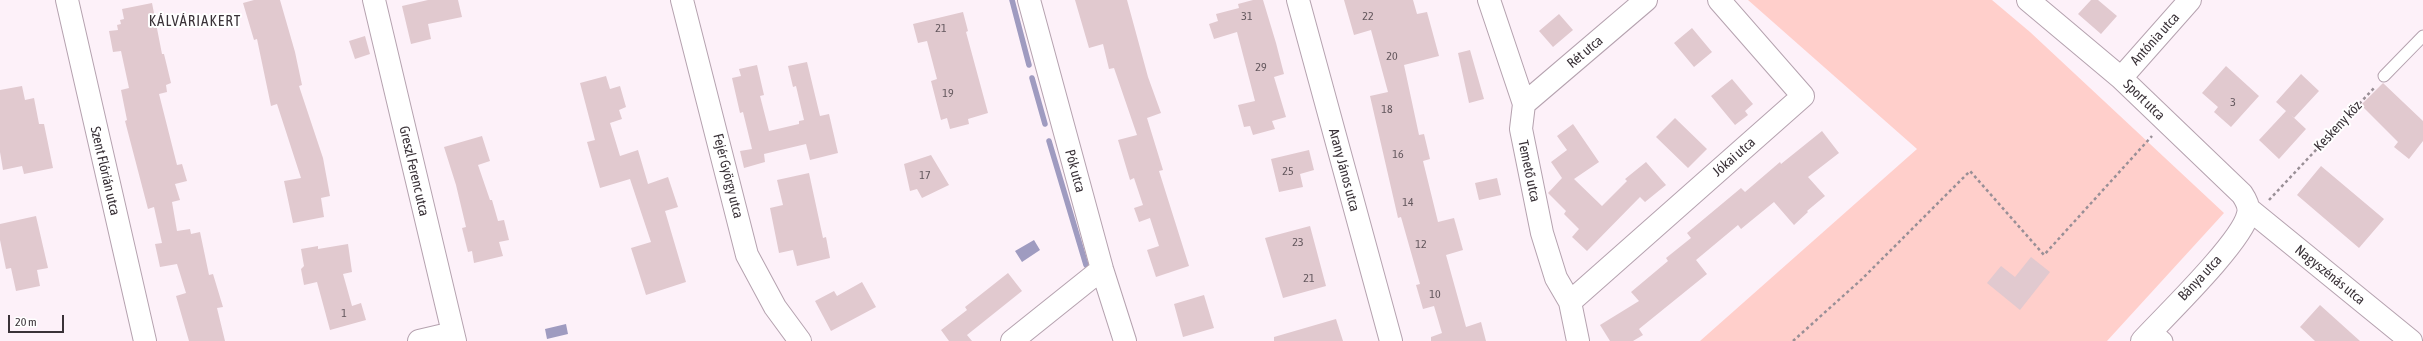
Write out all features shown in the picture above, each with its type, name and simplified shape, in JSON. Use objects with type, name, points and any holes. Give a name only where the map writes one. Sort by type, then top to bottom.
[{"type":"street","name":"Szent Flórián utca","points":[[67,0],[145,341]]},
{"type":"street","name":"Greszl Ferenc utca","points":[[374,0],[454,337]]},
{"type":"street","name":"Fejér György utca","points":[[682,0],[748,255],[775,307],[800,341]]},
{"type":"street","name":"Pók utca","points":[[1029,0],[1102,269],[1125,341]]},
{"type":"street","name":"Arany János utca","points":[[1298,0],[1391,341]]},
{"type":"street","name":"Temető utca","points":[[1489,0],[1524,104],[1521,129],[1542,233],[1556,278],[1570,302],[1578,341]]},
{"type":"street","name":"Rét utca","points":[[1524,104],[1646,0]]},
{"type":"street","name":"Jókai utca","points":[[1570,302],[1803,96],[1719,0]]},
{"type":"street","name":"Sport utca","points":[[2028,0],[2121,78],[2242,194],[2249,209]]},
{"type":"street","name":"Antónia utca","points":[[2121,78],[2190,0]]},
{"type":"street","name":"Bánya utca","points":[[2153,337],[2233,241],[2246,220],[2249,209]]},
{"type":"street","name":"Nagyszénás utca","points":[[2249,209],[2412,341]]},
{"type":"street","points":[[1012,341],[1102,269]]},
{"type":"street","points":[[420,341],[454,337]]},
{"type":"lane","points":[[2384,76],[2423,36]]},
{"type":"path","name":"Keskeny köz","points":[[2249,209],[2270,200],[2384,76]]},
{"type":"path","points":[[1793,341],[1862,279],[1970,171],[2044,255],[2166,121]]},
{"type":"shaded area","points":[[1748,0],[1992,0],[2030,32],[2224,213],[2107,341],[1700,341],[1917,149]]},
{"type":"shaded area","points":[[1034,240],[1040,250],[1022,262],[1015,251]]},
{"type":"shaded area","points":[[566,324],[568,334],[547,339],[545,329]]},
{"type":"building","points":[[254,0],[280,0],[295,52],[302,85],[299,86],[323,158],[330,196],[321,198],[324,217],[293,223],[284,181],[301,178],[277,104],[271,106],[257,39],[254,40],[243,3]]},
{"type":"building","points":[[428,0],[458,0],[462,17],[428,24],[431,39],[411,44],[402,6]]},
{"type":"building","points":[[1075,0],[1127,0],[1148,77],[1161,113],[1147,118],[1163,170],[1159,171],[1189,266],[1156,277],[1147,250],[1159,246],[1150,218],[1139,222],[1134,208],[1143,205],[1134,178],[1130,180],[1118,140],[1137,135],[1114,68],[1109,69],[1103,44],[1089,48]]},
{"type":"building","points":[[1253,0],[1263,0],[1276,43],[1284,74],[1274,77],[1286,117],[1272,121],[1275,129],[1253,135],[1250,126],[1244,127],[1238,105],[1255,101],[1237,32],[1214,39],[1209,24],[1218,21],[1216,14],[1239,8],[1238,4]]},
{"type":"building","points":[[1344,0],[1413,0],[1417,14],[1427,12],[1439,56],[1404,65],[1419,135],[1424,134],[1430,159],[1423,161],[1438,222],[1454,218],[1463,250],[1446,255],[1466,327],[1481,322],[1486,341],[1431,341],[1431,337],[1442,333],[1434,306],[1423,309],[1416,285],[1420,284],[1401,217],[1398,218],[1370,96],[1388,92],[1371,30],[1354,35]]},
{"type":"building","points":[[2091,0],[2098,0],[2117,16],[2101,34],[2078,14]]},
{"type":"building","points":[[152,3],[162,54],[164,54],[171,83],[166,85],[167,92],[159,94],[177,165],[182,164],[187,181],[175,184],[180,200],[172,202],[177,231],[190,229],[191,234],[200,232],[209,275],[213,274],[223,307],[217,308],[225,341],[189,341],[176,296],[186,293],[177,264],[160,267],[155,244],[162,243],[154,207],[148,209],[125,121],[127,120],[121,90],[129,88],[121,51],[113,52],[109,31],[118,30],[117,25],[121,24],[120,20],[124,19],[122,9]]},
{"type":"building","points":[[963,12],[968,31],[966,32],[988,113],[968,119],[969,124],[950,129],[947,118],[941,120],[931,81],[937,79],[927,41],[918,43],[913,24]]},
{"type":"building","points":[[1559,14],[1573,30],[1553,47],[1539,31]]},
{"type":"building","points":[[1692,28],[1712,52],[1694,67],[1674,43]]},
{"type":"building","points":[[365,36],[370,54],[355,59],[349,41]]},
{"type":"building","points":[[1470,50],[1484,99],[1469,103],[1458,53]]},
{"type":"building","points":[[807,62],[820,116],[829,114],[838,153],[810,160],[806,144],[764,154],[765,162],[744,168],[740,151],[752,149],[743,112],[740,113],[732,78],[741,76],[739,69],[757,65],[764,95],[760,96],[769,131],[799,124],[799,121],[804,120],[796,86],[793,87],[788,66]]},
{"type":"building","points":[[2226,66],[2259,96],[2231,127],[2214,112],[2218,107],[2202,93]]},
{"type":"building","points":[[2301,74],[2319,91],[2294,118],[2306,129],[2279,159],[2259,140],[2286,111],[2276,102]]},
{"type":"building","points":[[606,76],[610,89],[620,86],[626,107],[619,110],[622,119],[610,123],[620,156],[638,150],[648,184],[668,177],[678,207],[665,211],[686,282],[646,295],[631,248],[651,242],[630,179],[600,188],[587,142],[595,140],[580,83]]},
{"type":"building","points":[[1732,79],[1753,104],[1745,111],[1748,115],[1735,125],[1711,96]]},
{"type":"building","points":[[2383,83],[2423,121],[2423,141],[2409,159],[2394,147],[2398,142],[2361,105]]},
{"type":"building","points":[[22,86],[25,100],[34,98],[39,124],[44,124],[53,168],[24,174],[22,166],[3,170],[0,152],[0,90]]},
{"type":"building","points":[[1675,118],[1707,149],[1688,168],[1656,137]]},
{"type":"building","points":[[1573,124],[1599,162],[1574,179],[1602,206],[1627,181],[1625,179],[1646,162],[1666,185],[1645,202],[1640,197],[1587,251],[1572,237],[1579,229],[1564,214],[1566,211],[1548,193],[1562,178],[1551,162],[1567,150],[1557,136]]},
{"type":"building","points":[[1822,131],[1839,153],[1808,177],[1825,196],[1807,211],[1808,212],[1794,225],[1774,202],[1741,229],[1738,225],[1696,260],[1707,274],[1639,329],[1643,335],[1633,341],[1610,341],[1600,325],[1639,301],[1631,292],[1668,261],[1666,258],[1691,238],[1687,233],[1741,188],[1745,192],[1780,162],[1781,164]]},
{"type":"building","points":[[482,136],[490,161],[478,165],[490,200],[492,200],[498,221],[504,220],[509,240],[499,242],[503,256],[474,263],[472,251],[468,252],[462,228],[466,227],[456,185],[444,147]]},
{"type":"building","points":[[1309,150],[1314,170],[1300,174],[1303,187],[1279,192],[1271,159]]},
{"type":"building","points":[[931,155],[949,185],[922,198],[917,189],[910,191],[904,164]]},
{"type":"building","points":[[2321,166],[2384,219],[2359,248],[2297,195]]},
{"type":"building","points":[[809,173],[823,238],[826,237],[830,258],[797,266],[793,250],[779,253],[770,208],[783,205],[777,180]]},
{"type":"building","points":[[1497,178],[1501,195],[1479,200],[1475,183]]},
{"type":"building","points":[[36,216],[48,268],[37,270],[40,286],[16,291],[11,268],[6,269],[0,240],[0,224]]},
{"type":"building","points":[[1310,226],[1326,286],[1283,298],[1265,238]]},
{"type":"building","points":[[348,244],[352,272],[343,274],[352,306],[361,303],[366,320],[330,330],[317,282],[304,285],[301,269],[304,266],[301,249],[318,246],[318,249]]},
{"type":"building","points":[[2031,257],[2050,272],[2020,310],[1987,283],[2001,266],[2015,277]]},
{"type":"building","points":[[1008,273],[1022,291],[967,335],[972,341],[949,341],[941,330],[967,310],[965,307]]},
{"type":"building","points":[[862,282],[876,307],[831,331],[815,301],[834,291],[837,296]]},
{"type":"building","points":[[1204,295],[1214,328],[1183,337],[1174,304]]},
{"type":"building","points":[[2320,305],[2360,341],[2315,341],[2300,327]]},
{"type":"building","points":[[1336,319],[1343,341],[1274,341],[1274,337]]},
{"type":"waterway","points":[[1012,0],[1029,65]]},
{"type":"waterway","points":[[1032,78],[1045,124]]},
{"type":"waterway","points":[[1049,141],[1086,265]]},
{"type":"district","name":"KÁLVÁRIAKERT","points":[[195,21]]}]
